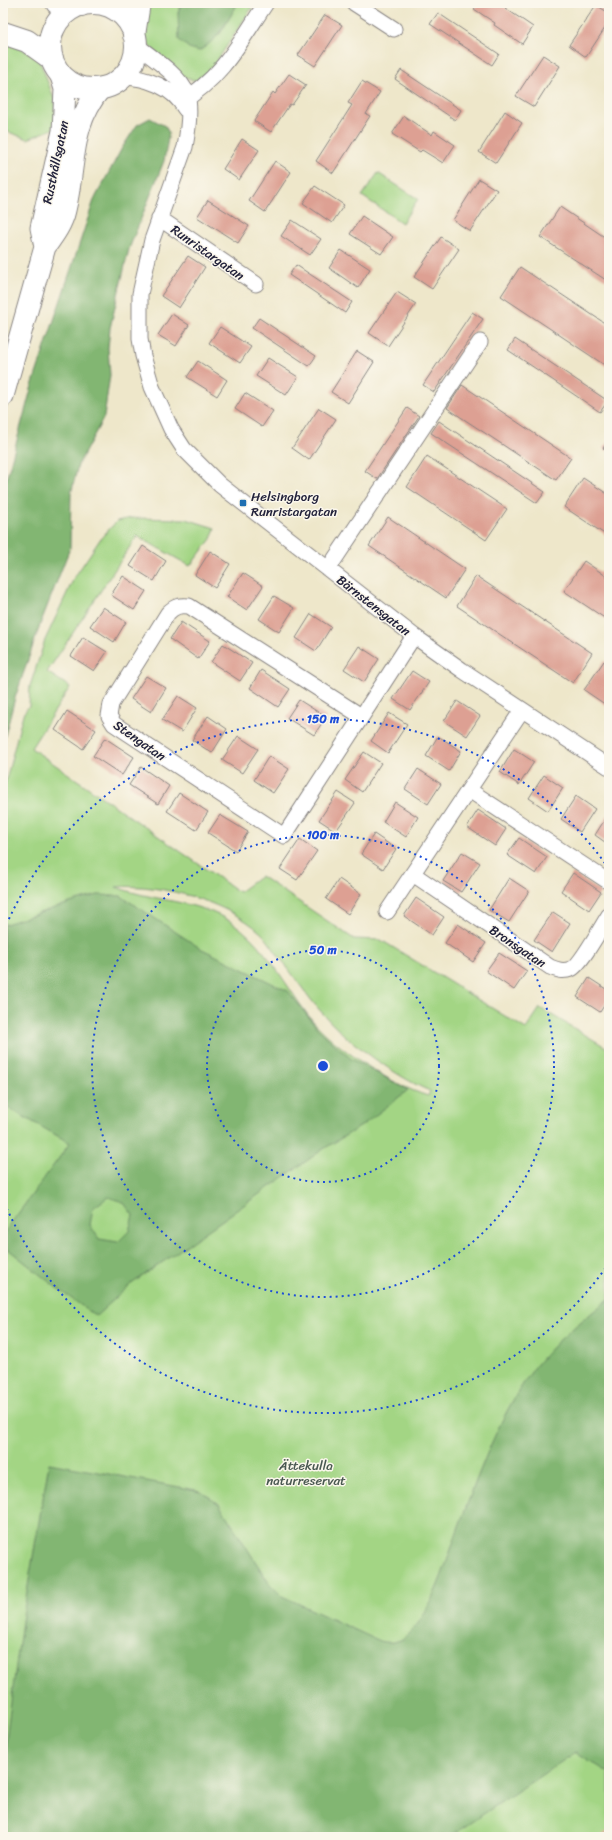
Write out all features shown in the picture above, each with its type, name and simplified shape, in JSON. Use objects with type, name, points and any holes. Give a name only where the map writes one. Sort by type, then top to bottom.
[{"type":"main road","points":[[58,3],[95,4],[112,8],[121,14],[133,34]]},
{"type":"main road","points":[[3,34],[27,42],[57,67],[70,83],[79,87],[90,89],[101,88],[112,84],[122,77],[130,68],[134,57],[133,34],[139,3]]},
{"type":"main road","points":[[57,67],[50,44],[54,29],[65,15],[95,4]]},
{"type":"main road","name":"Rusthållsgatan","points":[[46,247],[41,228],[63,131],[64,89],[57,67]]},
{"type":"main road","name":"Rusthållsgatan","points":[[3,396],[46,247],[58,228],[65,211],[81,118],[88,105],[101,88]]},
{"type":"street","points":[[185,105],[222,68],[266,3]]},
{"type":"street","points":[[354,3],[394,29]]},
{"type":"street","points":[[133,34],[178,80],[187,93],[185,105]]},
{"type":"street","points":[[122,77],[146,80],[165,88],[185,105]]},
{"type":"street","name":"Runristargatan","points":[[185,105],[188,131],[181,162],[159,218],[146,262],[140,294],[140,339],[147,373],[159,406],[178,439],[202,467],[220,485],[328,569]]},
{"type":"street","name":"Runristargatan","points":[[159,218],[256,284]]},
{"type":"street","name":"Bärnstensgatan","points":[[480,342],[328,569],[414,636],[522,710],[609,767]]},
{"type":"street","name":"Stengatan","points":[[361,716],[189,606],[182,605],[173,608],[168,613],[111,704],[109,716],[114,724],[284,836],[414,636]]},
{"type":"street","points":[[387,912],[522,710]]},
{"type":"street","points":[[469,790],[609,882]]},
{"type":"street","name":"Bronsgatan","points":[[413,874],[556,970],[564,971],[576,966],[609,915]]},
{"type":"green space","points":[[147,3],[182,3],[178,13],[220,34],[238,3],[255,3],[211,70],[197,80],[192,80],[183,77],[150,47],[143,33]]},
{"type":"green space","points":[[182,3],[238,3],[226,24],[212,41],[199,51],[189,48],[179,40],[178,13]]},
{"type":"green space","points":[[3,42],[16,45],[39,59],[55,101],[55,128],[28,139],[3,130]]},
{"type":"green space","points":[[150,118],[165,126],[169,133],[164,161],[129,249],[110,328],[108,348],[110,375],[104,417],[78,465],[71,494],[70,548],[41,622],[15,698],[3,743],[3,491],[31,389],[94,200],[122,148],[137,125]]},
{"type":"green space","points":[[378,173],[418,199],[402,223],[362,196]]},
{"type":"green space","name":"Ättekulla naturreservat","points":[[131,518],[186,519],[215,528],[211,539],[190,566],[137,536],[47,672],[70,687],[31,748],[239,892],[261,876],[354,939],[381,940],[526,1029],[540,1008],[609,1049],[609,1837],[3,1837],[3,792],[23,714],[29,706],[30,686],[45,640],[74,578],[101,538],[117,521]],"holes":[[[116,887],[153,888],[192,897],[212,904],[246,921],[265,937],[318,1009],[334,1026],[360,1048],[389,1069],[430,1091],[428,1096],[413,1091],[380,1074],[332,1039],[308,1015],[261,948],[241,929],[227,919],[196,907]]]},
{"type":"green space","points":[[98,895],[121,896],[200,948],[288,991],[318,1029],[350,1058],[408,1090],[363,1125],[325,1148],[130,1285],[96,1316],[58,1289],[3,1245],[3,1234],[70,1143],[3,1105],[3,925],[62,905]],"holes":[[[108,1197],[123,1202],[133,1215],[129,1231],[118,1242],[99,1239],[90,1225],[93,1208]]]},
{"type":"green space","points":[[609,1299],[609,1773],[576,1752],[449,1837],[3,1837],[3,1762],[22,1621],[49,1463],[201,1491],[219,1504],[269,1583],[282,1596],[377,1640],[389,1642],[401,1640],[405,1638],[417,1625],[432,1599],[488,1450],[516,1395],[535,1366],[554,1345]]},
{"type":"building","points":[[478,3],[503,3],[507,6],[505,8],[533,27],[522,44],[474,9]]},
{"type":"building","points":[[596,5],[609,13],[609,22],[586,57],[569,45]]},
{"type":"building","points":[[438,13],[499,54],[492,65],[430,24]]},
{"type":"building","points":[[325,15],[342,25],[315,66],[298,55]]},
{"type":"building","points":[[543,55],[560,66],[534,107],[516,96]]},
{"type":"building","points":[[401,70],[461,110],[455,120],[395,79]]},
{"type":"building","points":[[289,74],[306,85],[292,105],[290,104],[271,132],[254,121],[273,92],[275,94]]},
{"type":"building","points":[[362,81],[380,92],[366,114],[370,116],[333,173],[316,161],[352,105],[348,103]]},
{"type":"building","points":[[505,111],[522,123],[496,163],[479,152]]},
{"type":"building","points":[[404,116],[432,135],[434,131],[455,145],[443,163],[422,150],[420,152],[392,134]]},
{"type":"building","points":[[242,139],[259,150],[239,180],[223,169]]},
{"type":"building","points":[[275,161],[291,172],[265,212],[249,201]]},
{"type":"building","points":[[479,179],[497,190],[470,231],[453,220]]},
{"type":"building","points":[[315,186],[344,205],[332,223],[303,203]]},
{"type":"building","points":[[208,200],[249,226],[238,243],[197,217]]},
{"type":"building","points":[[560,207],[609,240],[609,282],[540,237]]},
{"type":"building","points":[[362,216],[393,237],[381,254],[350,234]]},
{"type":"building","points":[[292,220],[321,239],[310,255],[281,236]]},
{"type":"building","points":[[441,237],[459,249],[432,289],[414,277]]},
{"type":"building","points":[[341,250],[370,269],[358,288],[329,268]]},
{"type":"building","points":[[188,256],[205,267],[179,308],[161,296]]},
{"type":"building","points":[[296,265],[352,302],[345,313],[289,275]]},
{"type":"building","points":[[520,267],[609,326],[609,368],[501,296]]},
{"type":"building","points":[[397,292],[416,304],[388,346],[369,333]]},
{"type":"building","points":[[472,312],[483,319],[434,392],[423,385]]},
{"type":"building","points":[[172,314],[189,325],[176,346],[158,335]]},
{"type":"building","points":[[259,318],[316,356],[309,366],[252,328]]},
{"type":"building","points":[[220,327],[251,347],[240,363],[209,343]]},
{"type":"building","points":[[515,339],[608,401],[600,412],[508,350]]},
{"type":"building","points":[[357,351],[374,362],[348,403],[331,392]]},
{"type":"building","points":[[268,358],[298,377],[286,395],[256,376]]},
{"type":"building","points":[[198,361],[227,380],[217,396],[187,377]]},
{"type":"building","points":[[462,385],[571,458],[556,480],[447,408]]},
{"type":"building","points":[[245,393],[273,411],[262,427],[235,409]]},
{"type":"building","points":[[319,408],[336,419],[309,460],[292,448]]},
{"type":"building","points":[[407,408],[419,416],[377,479],[365,471]]},
{"type":"building","points":[[439,421],[545,492],[537,503],[431,433]]},
{"type":"building","points":[[609,440],[609,452],[603,448]]},
{"type":"building","points":[[427,456],[507,509],[486,540],[407,487]]},
{"type":"building","points":[[583,478],[609,495],[609,537],[564,507]]},
{"type":"building","points":[[388,517],[465,569],[446,598],[369,546]]},
{"type":"building","points":[[143,546],[166,561],[154,581],[130,566]]},
{"type":"building","points":[[210,551],[230,564],[215,588],[195,575]]},
{"type":"building","points":[[584,561],[609,578],[609,621],[564,591]]},
{"type":"building","points":[[243,573],[263,586],[247,610],[227,597]]},
{"type":"building","points":[[123,576],[146,591],[134,610],[111,595]]},
{"type":"building","points":[[476,576],[592,653],[573,683],[457,606]]},
{"type":"building","points":[[274,596],[294,608],[279,632],[259,619]]},
{"type":"building","points":[[103,607],[126,622],[114,642],[90,626]]},
{"type":"building","points":[[311,614],[331,627],[316,651],[296,638]]},
{"type":"building","points":[[181,622],[210,641],[198,659],[170,639]]},
{"type":"building","points":[[83,637],[107,652],[94,671],[71,656]]},
{"type":"building","points":[[223,644],[252,663],[240,681],[211,662]]},
{"type":"building","points":[[359,646],[379,659],[364,682],[344,669]]},
{"type":"building","points":[[604,661],[609,664],[609,707],[584,690]]},
{"type":"building","points":[[261,670],[290,689],[278,707],[250,688]]},
{"type":"building","points":[[412,671],[429,682],[410,710],[393,699]]},
{"type":"building","points":[[146,676],[166,688],[151,712],[131,699]]},
{"type":"building","points":[[178,696],[197,708],[182,732],[162,720]]},
{"type":"building","points":[[299,700],[326,717],[314,735],[287,718]]},
{"type":"building","points":[[457,701],[480,716],[467,736],[444,721]]},
{"type":"building","points":[[67,711],[96,730],[83,749],[55,730]]},
{"type":"building","points":[[389,713],[407,724],[388,753],[371,741]]},
{"type":"building","points":[[208,716],[227,729],[212,753],[192,740]]},
{"type":"building","points":[[238,736],[258,749],[242,773],[222,760]]},
{"type":"building","points":[[438,736],[461,751],[449,771],[426,756]]},
{"type":"building","points":[[105,738],[134,757],[122,775],[93,756]]},
{"type":"building","points":[[514,749],[534,762],[519,785],[500,772]]},
{"type":"building","points":[[364,752],[381,763],[362,792],[345,780]]},
{"type":"building","points":[[269,756],[289,769],[273,793],[254,780]]},
{"type":"building","points":[[141,767],[169,786],[158,804],[129,785]]},
{"type":"building","points":[[418,769],[441,784],[428,804],[405,789]]},
{"type":"building","points":[[544,775],[563,788],[548,811],[529,798]]},
{"type":"building","points":[[338,792],[355,803],[336,831],[319,820]]},
{"type":"building","points":[[179,793],[208,812],[196,830],[167,811]]},
{"type":"building","points":[[576,796],[595,809],[580,832],[561,819]]},
{"type":"building","points":[[395,802],[418,817],[406,837],[383,822]]},
{"type":"building","points":[[478,810],[506,829],[495,846],[467,827]]},
{"type":"building","points":[[609,813],[609,845],[595,835]]},
{"type":"building","points":[[220,815],[248,832],[236,851],[208,833]]},
{"type":"building","points":[[374,834],[396,849],[383,869],[361,854]]},
{"type":"building","points":[[519,838],[547,857],[536,874],[507,855]]},
{"type":"building","points":[[300,839],[317,851],[297,880],[280,869]]},
{"type":"building","points":[[462,852],[480,863],[461,892],[443,881]]},
{"type":"building","points":[[573,873],[601,892],[589,910],[561,891]]},
{"type":"building","points":[[509,878],[529,891],[509,922],[489,910]]},
{"type":"building","points":[[339,879],[361,894],[348,914],[326,899]]},
{"type":"building","points":[[416,898],[444,917],[432,935],[404,916]]},
{"type":"building","points":[[553,912],[570,923],[552,952],[534,940]]},
{"type":"building","points":[[458,924],[486,943],[473,962],[445,943]]},
{"type":"building","points":[[499,953],[527,971],[514,990],[486,971]]},
{"type":"building","points":[[589,978],[609,991],[609,998],[600,1012],[577,997]]},
{"type":"building","points":[[609,1830],[609,1837],[605,1837],[603,1834]]},
{"type":"place","name":"Helsingborg Runristargatan","points":[[243,503]]}]
